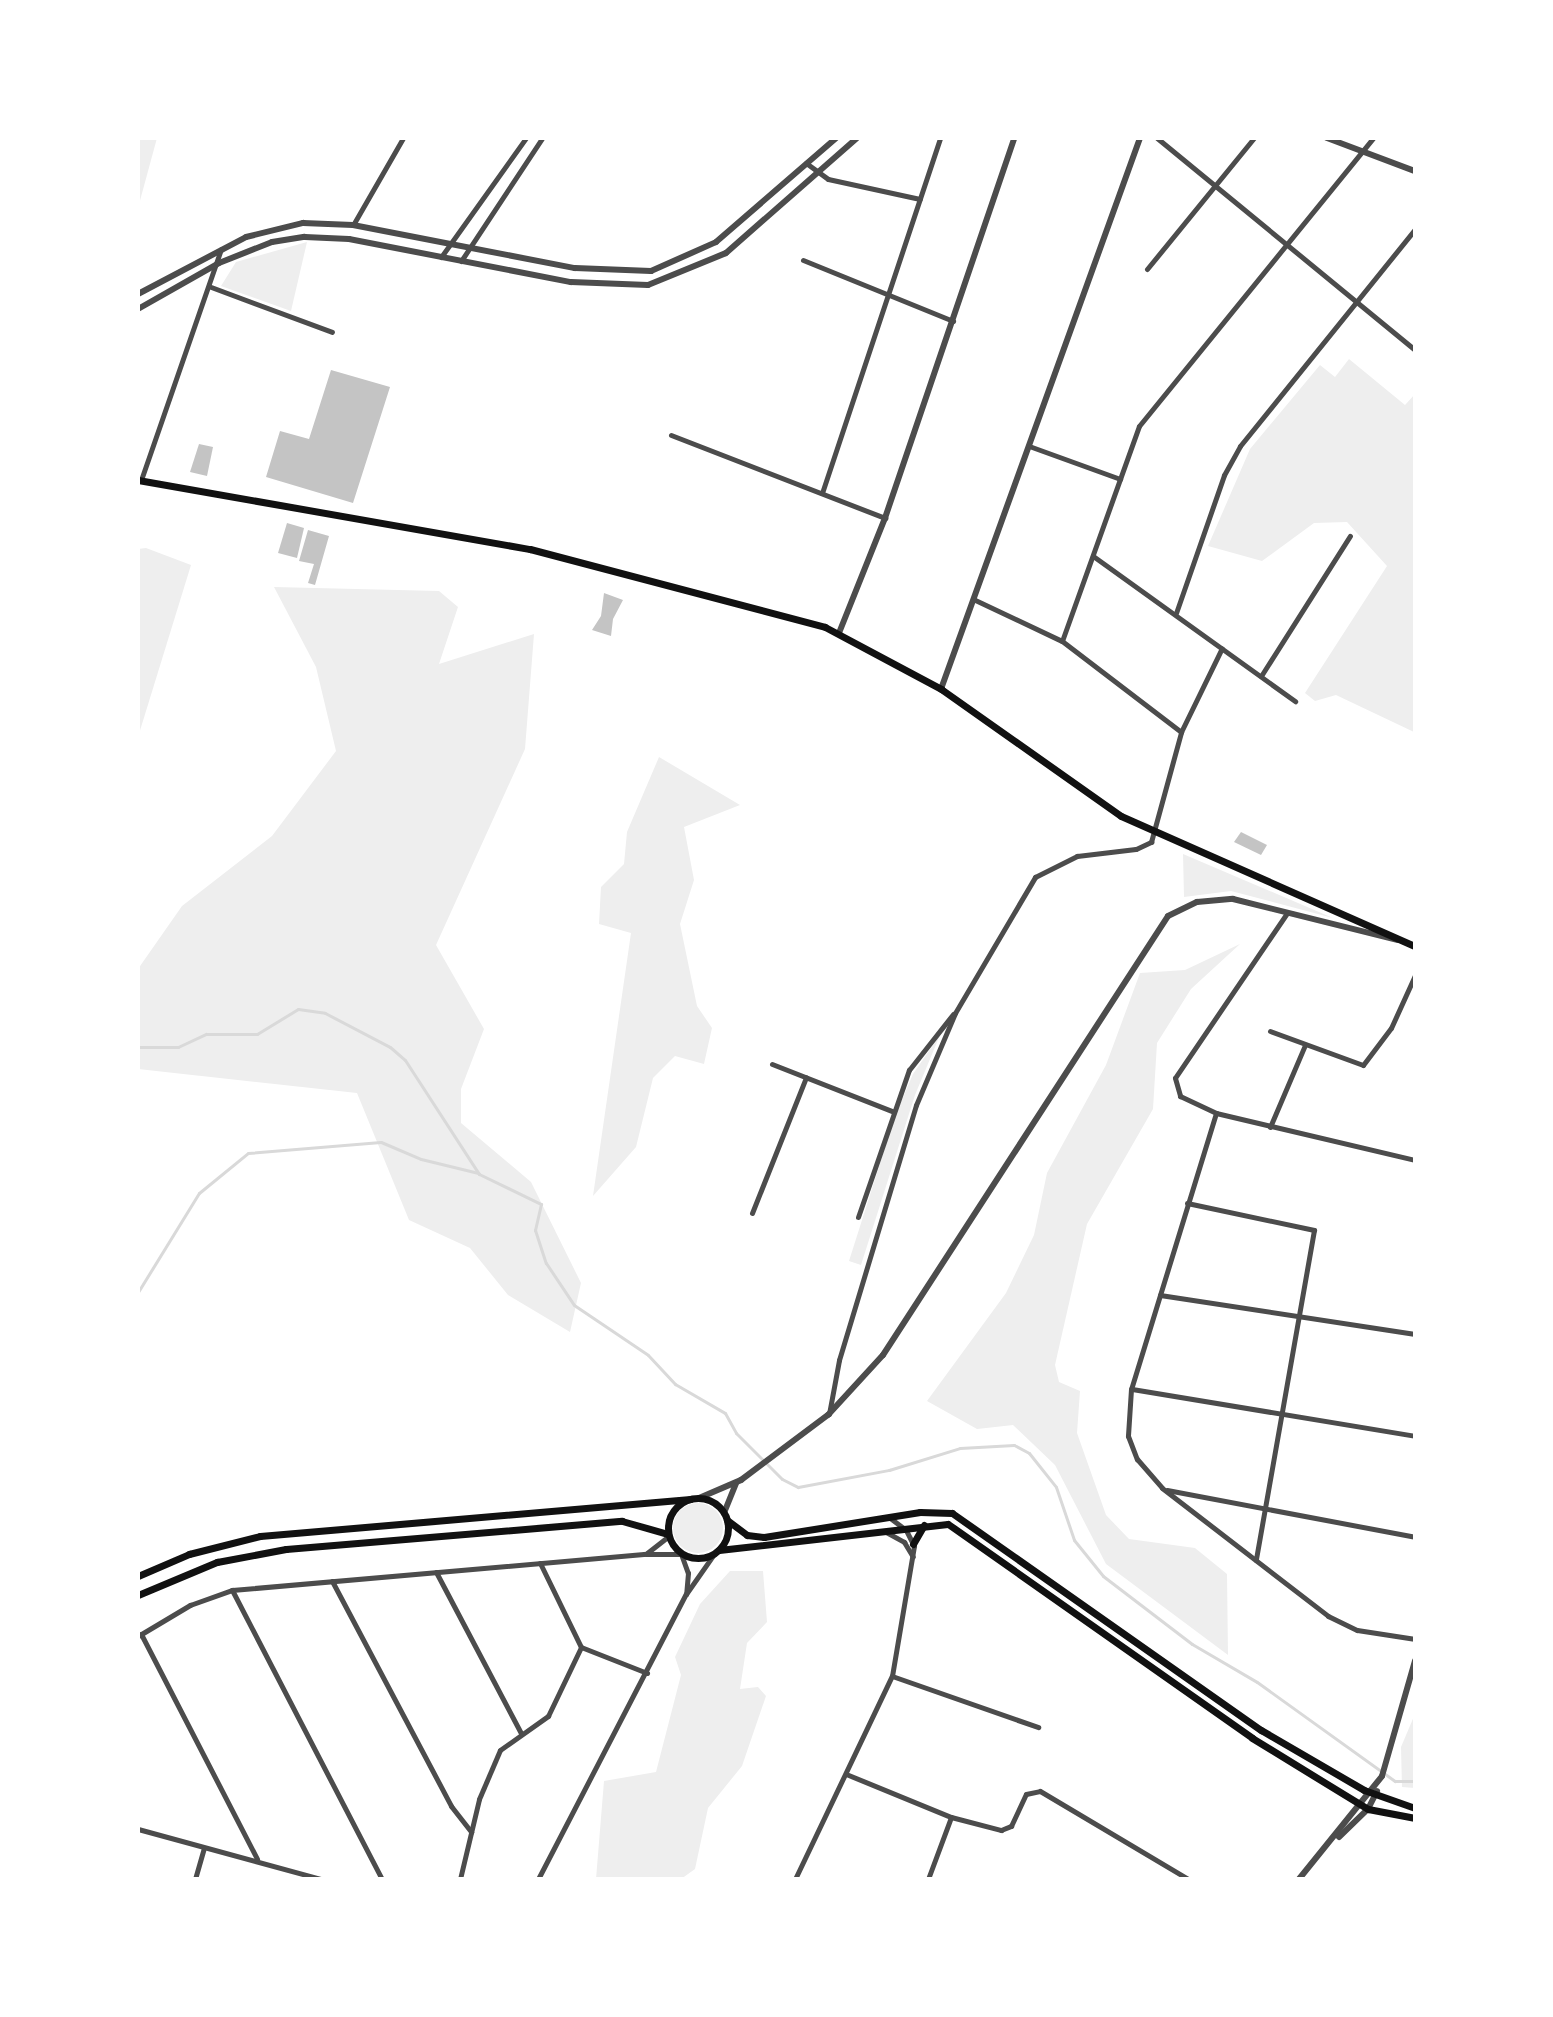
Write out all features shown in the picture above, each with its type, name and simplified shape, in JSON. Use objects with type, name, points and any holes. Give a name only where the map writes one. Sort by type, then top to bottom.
[{"type":"main road","points":[[140,480],[530,549],[839,633],[941,689],[1087,793],[1154,833],[1415,946]]},
{"type":"main road","points":[[668,1535],[675,1508],[695,1498]]},
{"type":"main road","points":[[138,1576],[189,1554],[260,1536],[695,1498],[756,1537],[931,1511],[963,1518],[1223,1706],[1373,1794],[1415,1808]]},
{"type":"main road","points":[[717,1552],[727,1536],[725,1517]]},
{"type":"main road","points":[[138,1595],[217,1562],[286,1549],[622,1521],[668,1535],[681,1554],[694,1559],[717,1552],[906,1530],[941,1522],[958,1528],[1201,1705],[1368,1809],[1415,1818]]},
{"type":"main road","points":[[913,1544],[924,1524]]},
{"type":"street","points":[[353,225],[403,138]]},
{"type":"street","points":[[441,257],[526,138]]},
{"type":"street","points":[[461,261],[466,248],[542,138]]},
{"type":"street","points":[[138,294],[221,248],[273,228],[353,225],[611,273],[651,271],[716,242],[836,138]]},
{"type":"street","points":[[138,309],[219,263],[272,242],[305,237],[349,239],[571,282],[648,285],[726,253],[814,172],[857,138]]},
{"type":"street","points":[[822,493],[940,138]]},
{"type":"street","points":[[839,633],[885,518],[1014,138]]},
{"type":"street","points":[[941,689],[1140,138]]},
{"type":"street","points":[[1157,138],[1415,350]]},
{"type":"street","points":[[1147,269],[1254,138]]},
{"type":"street","points":[[1329,138],[1415,171]]},
{"type":"street","points":[[1062,641],[1120,479],[1152,406],[1373,138]]},
{"type":"street","points":[[806,162],[814,172],[920,199]]},
{"type":"street","points":[[1176,613],[1235,456],[1415,229]]},
{"type":"street","points":[[140,480],[211,287],[221,248]]},
{"type":"street","points":[[803,260],[954,321]]},
{"type":"street","points":[[211,287],[332,332]]},
{"type":"street","points":[[671,435],[885,518]]},
{"type":"street","points":[[1029,446],[1120,479]]},
{"type":"street","points":[[1261,676],[1350,536]]},
{"type":"street","points":[[1093,556],[1295,701]]},
{"type":"street","points":[[973,599],[1062,641],[1181,732]]},
{"type":"street","points":[[828,1415],[839,1360],[916,1105],[955,1013],[1035,877],[1077,856],[1141,848],[1154,833],[1181,732],[1222,648]]},
{"type":"street","points":[[695,1498],[739,1481],[785,1448],[828,1415],[883,1355],[1168,916],[1197,902],[1233,899],[1404,942]]},
{"type":"street","points":[[1287,913],[1175,1078],[1185,1101],[1216,1113],[1270,1127],[1415,1160]]},
{"type":"street","points":[[1270,1031],[1363,1065],[1391,1028],[1415,975]]},
{"type":"street","points":[[858,1217],[892,1111],[909,1070],[955,1013]]},
{"type":"street","points":[[1270,1127],[1305,1045]]},
{"type":"street","points":[[772,1064],[892,1111]]},
{"type":"street","points":[[752,1213],[806,1077]]},
{"type":"street","points":[[1216,1113],[1131,1389],[1128,1436],[1137,1459],[1162,1488],[1328,1616],[1357,1630],[1415,1639]]},
{"type":"street","points":[[1187,1203],[1312,1227],[1302,1313],[1256,1560]]},
{"type":"street","points":[[1160,1295],[1302,1313],[1415,1334]]},
{"type":"street","points":[[1131,1389],[1415,1436]]},
{"type":"street","points":[[725,1517],[739,1481]]},
{"type":"street","points":[[1162,1488],[1265,1511],[1415,1537]]},
{"type":"street","points":[[795,1879],[892,1676],[913,1544],[906,1530],[889,1517]]},
{"type":"street","points":[[886,1532],[904,1542],[913,1558]]},
{"type":"street","points":[[646,1554],[668,1535]]},
{"type":"street","points":[[538,1879],[686,1594],[717,1552]]},
{"type":"street","points":[[257,1859],[140,1635],[190,1605],[232,1590],[646,1554],[681,1554],[688,1573],[686,1594]]},
{"type":"street","points":[[540,1563],[581,1647],[647,1673]]},
{"type":"street","points":[[436,1572],[521,1733]]},
{"type":"street","points":[[332,1581],[451,1806],[471,1832]]},
{"type":"street","points":[[232,1590],[382,1879]]},
{"type":"street","points":[[460,1879],[471,1832],[500,1750],[548,1716],[581,1647]]},
{"type":"street","points":[[1327,1847],[1368,1809],[1385,1766],[1415,1661]]},
{"type":"street","points":[[892,1676],[1038,1727]]},
{"type":"street","points":[[846,1774],[951,1817],[1006,1830],[1029,1791],[1040,1791],[1188,1879]]},
{"type":"street","points":[[1299,1879],[1360,1804],[1373,1794]]},
{"type":"street","points":[[928,1879],[951,1817]]},
{"type":"street","points":[[138,1829],[257,1859],[297,1876],[321,1879]]},
{"type":"street","points":[[195,1879],[204,1848]]},
{"type":"shaded area","points":[[138,138],[157,138],[138,208]]},
{"type":"shaded area","points":[[307,242],[291,311],[221,286],[236,262]]},
{"type":"shaded area","points":[[1349,359],[1405,405],[1415,394],[1414,732],[1336,695],[1315,701],[1305,693],[1387,566],[1347,522],[1314,523],[1262,561],[1208,546],[1250,449],[1320,365],[1335,377]]},
{"type":"shaded area","points":[[146,548],[191,565],[138,737],[138,549]]},
{"type":"shaded area","points":[[274,587],[439,591],[458,607],[439,664],[534,634],[525,749],[436,945],[484,1029],[461,1089],[461,1123],[531,1182],[581,1283],[570,1332],[508,1295],[470,1248],[409,1220],[357,1093],[138,1069],[138,969],[182,906],[272,836],[336,751],[316,667]]},
{"type":"shaded area","points":[[659,757],[740,805],[684,827],[694,880],[680,924],[697,1006],[712,1028],[704,1064],[675,1056],[653,1078],[636,1147],[593,1196],[631,933],[599,924],[601,887],[624,864],[627,832]]},
{"type":"shaded area","points":[[1183,854],[1333,918],[1231,891],[1184,897]]},
{"type":"shaded area","points":[[1240,944],[1191,989],[1157,1043],[1153,1109],[1087,1224],[1055,1365],[1059,1382],[1080,1391],[1077,1433],[1106,1515],[1129,1539],[1195,1548],[1227,1574],[1228,1655],[1106,1564],[1055,1465],[1013,1425],[977,1429],[927,1401],[1006,1293],[1034,1235],[1047,1173],[1106,1065],[1140,973],[1185,970]]},
{"type":"shaded area","points":[[940,1035],[915,1095],[861,1265],[849,1261],[895,1116],[913,1074]]},
{"type":"shaded area","points":[[698,1503],[716,1510],[723,1528],[716,1546],[698,1553],[680,1546],[673,1528],[680,1510]]},
{"type":"shaded area","points":[[730,1571],[763,1571],[767,1622],[747,1643],[740,1689],[758,1687],[766,1696],[742,1766],[708,1808],[695,1869],[681,1879],[596,1879],[604,1781],[656,1772],[681,1675],[675,1657],[700,1604]]},
{"type":"shaded area","points":[[1415,1714],[1415,1788],[1402,1787],[1401,1747]]},
{"type":"building","points":[[331,370],[390,387],[353,503],[266,477],[280,431],[309,439]]},
{"type":"building","points":[[199,444],[213,447],[207,476],[190,472]]},
{"type":"building","points":[[287,523],[304,528],[297,558],[278,553]]},
{"type":"building","points":[[308,530],[329,536],[315,585],[308,583],[314,564],[299,561]]},
{"type":"building","points":[[604,593],[623,600],[613,619],[611,636],[592,630],[601,616]]},
{"type":"building","points":[[1241,832],[1267,845],[1261,855],[1234,842]]},
{"type":"waterway","points":[[138,1047],[178,1047],[206,1034],[257,1034],[298,1009],[325,1013],[390,1047],[405,1060],[479,1174],[541,1204],[535,1230],[546,1263],[574,1305],[648,1355],[675,1384],[725,1413],[736,1433],[782,1479],[798,1487],[889,1470],[960,1448],[1014,1445],[1029,1453],[1056,1487],[1074,1540],[1103,1576],[1192,1644],[1257,1682],[1395,1781],[1415,1781]]},
{"type":"waterway","points":[[138,1292],[199,1193],[248,1153],[381,1142],[421,1159],[478,1173]]}]
